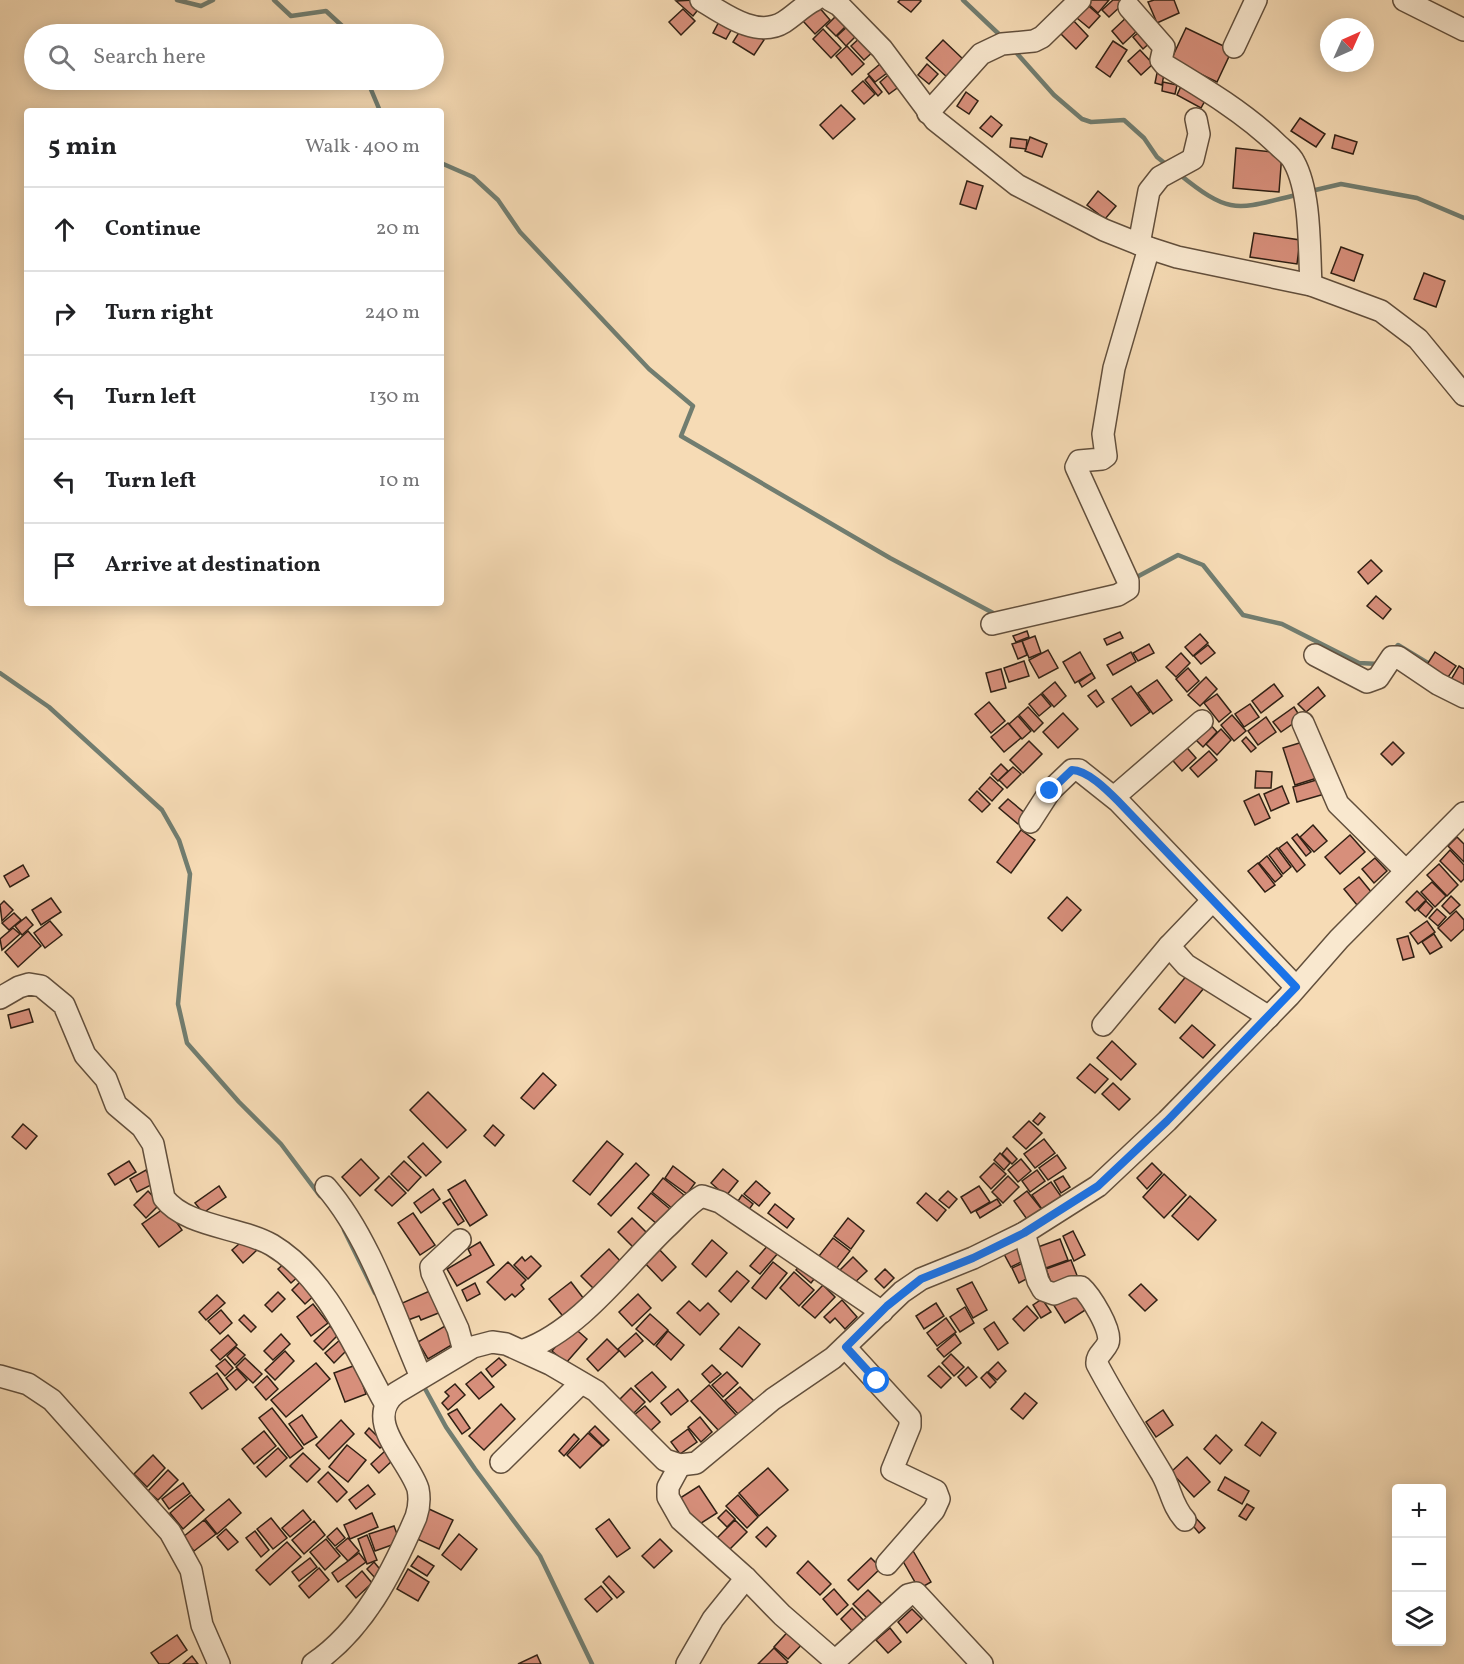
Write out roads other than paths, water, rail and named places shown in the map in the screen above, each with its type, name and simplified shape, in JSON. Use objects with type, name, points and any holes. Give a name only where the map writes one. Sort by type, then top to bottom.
[{"type":"street","points":[[701,0],[742,23],[761,28],[783,23],[816,0]]},
{"type":"street","points":[[830,0],[839,5],[882,49],[928,113],[1017,185],[1144,246],[1177,257],[1311,285],[1353,299],[1393,319],[1418,339],[1464,395]]},
{"type":"street","points":[[928,113],[981,54],[1002,44],[1034,41],[1042,37],[1080,0]]},
{"type":"street","points":[[1234,47],[1256,0]]},
{"type":"street","points":[[1404,0],[1464,30]]},
{"type":"street","points":[[1129,7],[1164,46],[1161,60],[1165,65],[1222,100],[1264,131],[1293,160],[1300,178],[1306,215],[1311,285]]},
{"type":"street","points":[[992,624],[1118,595],[1128,589],[1128,581],[1076,467],[1079,462],[1102,459],[1106,456],[1103,434],[1114,368],[1144,246],[1149,191],[1160,177],[1193,159],[1199,134],[1196,119]]},
{"type":"street","points":[[1314,655],[1367,682],[1378,678],[1388,661],[1392,657],[1398,657],[1438,684],[1464,697]]},
{"type":"street","points":[[1114,797],[1202,721]]},
{"type":"street","points":[[1303,723],[1338,804],[1406,871]]},
{"type":"street","points":[[1030,822],[1050,791],[1072,770],[1079,770],[1114,797],[1296,987]]},
{"type":"street","points":[[313,1664],[346,1637],[364,1616],[416,1517],[419,1507],[417,1489],[385,1426],[382,1414],[385,1404],[421,1377],[464,1351],[492,1342],[524,1350],[603,1397],[658,1455],[680,1465],[690,1465],[704,1457],[772,1399],[846,1347],[902,1292],[932,1273],[973,1258],[1024,1233],[1098,1186],[1123,1164],[1269,1017],[1406,871],[1464,813]]},
{"type":"street","points":[[1103,1025],[1169,946],[1212,901]]},
{"type":"street","points":[[1169,946],[1186,965],[1269,1017]]},
{"type":"street","points":[[0,998],[29,984],[41,986],[54,994],[64,1005],[85,1055],[110,1085],[116,1105],[142,1127],[153,1144],[164,1198],[169,1205],[192,1217],[251,1235],[286,1254],[309,1277],[323,1296],[385,1404]]},
{"type":"street","points":[[326,1187],[339,1201],[360,1239],[421,1377]]},
{"type":"street","points":[[524,1350],[542,1344],[576,1318],[634,1258],[702,1196],[720,1202],[882,1312]]},
{"type":"street","points":[[1024,1233],[1038,1281],[1043,1290],[1054,1294],[1071,1287],[1081,1287],[1092,1299],[1108,1336],[1107,1345],[1097,1357],[1097,1364],[1140,1441],[1161,1473],[1173,1505],[1185,1520]]},
{"type":"street","points":[[460,1240],[431,1267],[458,1329],[464,1351]]},
{"type":"street","points":[[846,1347],[910,1418],[910,1426],[892,1470],[936,1491],[939,1499],[934,1510],[887,1564]]},
{"type":"street","points":[[0,1376],[28,1384],[52,1400],[170,1532],[191,1569],[202,1624],[219,1664]]},
{"type":"street","points":[[501,1462],[581,1383]]},
{"type":"street","points":[[680,1465],[668,1486],[671,1506],[681,1520],[746,1578],[782,1616],[835,1662],[908,1595],[916,1593],[982,1664]]},
{"type":"street","points":[[687,1664],[713,1619],[746,1578]]},
{"type":"waterway","points":[[177,0],[201,6],[213,0]]},
{"type":"waterway","points":[[274,0],[291,16],[326,11],[340,24]]},
{"type":"waterway","points":[[963,0],[1003,38]]},
{"type":"waterway","points":[[1013,49],[1054,95],[1082,119],[1091,122],[1124,120],[1144,138],[1157,157],[1167,165]]},
{"type":"waterway","points":[[371,90],[379,108]]},
{"type":"waterway","points":[[444,164],[473,177],[498,200],[520,232],[649,369],[693,406],[681,436],[890,558],[995,614]]},
{"type":"waterway","points":[[1179,174],[1211,197],[1236,206],[1248,206],[1300,194]]},
{"type":"waterway","points":[[1311,191],[1341,184],[1417,198],[1464,218]]},
{"type":"waterway","points":[[1133,579],[1178,555],[1203,565],[1243,615],[1282,624],[1359,663],[1379,664]]},
{"type":"waterway","points":[[1393,651],[1398,645],[1431,665]]},
{"type":"waterway","points":[[0,673],[49,707],[162,810],[179,840],[190,874],[178,1004],[187,1043],[239,1102],[281,1144],[320,1196]]},
{"type":"waterway","points":[[344,1230],[375,1293]]},
{"type":"waterway","points":[[423,1385],[446,1427],[540,1556],[592,1664]]}]
